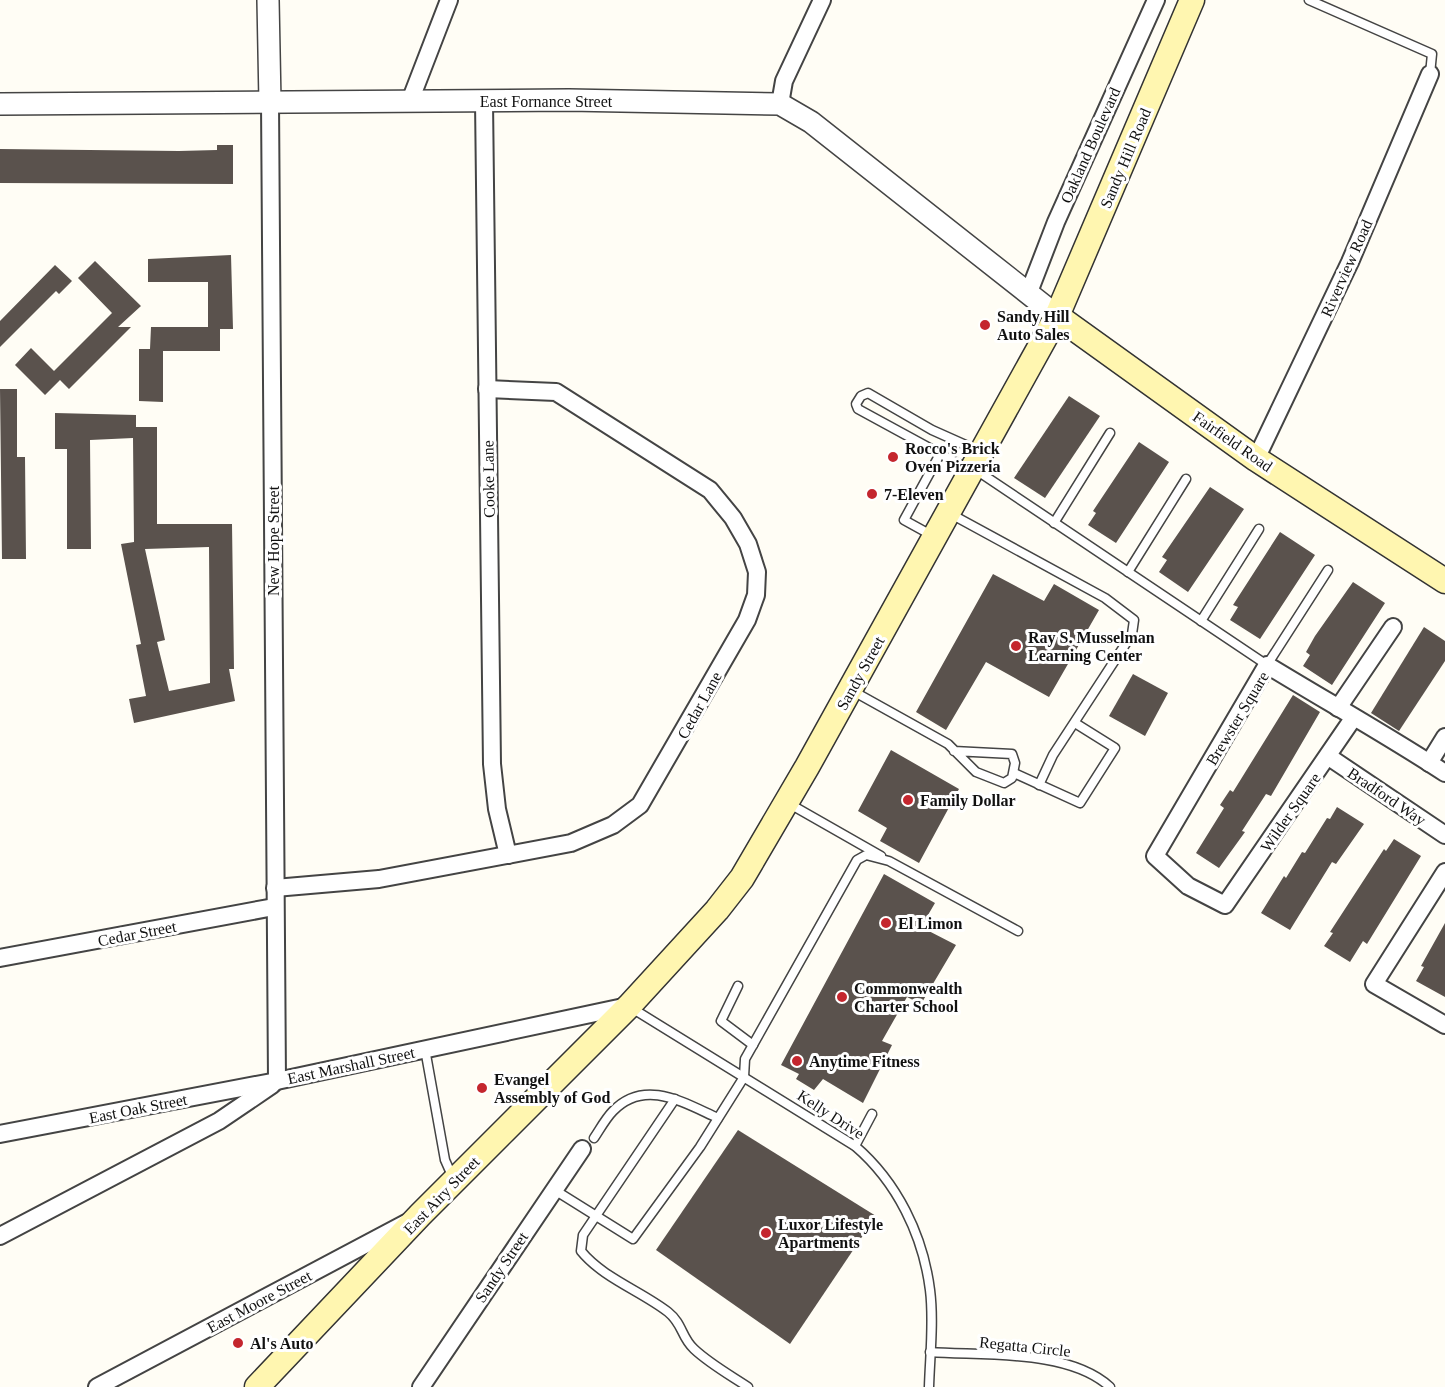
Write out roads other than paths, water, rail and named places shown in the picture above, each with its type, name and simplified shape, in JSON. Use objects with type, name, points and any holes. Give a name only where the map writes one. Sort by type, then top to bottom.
[{"type":"main road","name":"Sandy Hill Road","points":[[1057,316],[1192,0]]},
{"type":"main road","name":"Fairfield Road","points":[[1057,316],[1256,459],[1445,580]]},
{"type":"main road","name":"Sandy Street","points":[[629,1006],[717,910],[742,878],[787,803],[1057,316]]},
{"type":"main road","name":"East Airy Street","points":[[257,1387],[420,1215],[629,1006]]},
{"type":"street","name":"New Hope Street","points":[[268,0],[277,1081]]},
{"type":"street","points":[[410,101],[449,0]]},
{"type":"street","points":[[780,104],[784,81],[822,0]]},
{"type":"street","name":"Oakland Boulevard","points":[[1029,292],[1056,222],[1156,0]]},
{"type":"street","name":"Riverview Road","points":[[1256,459],[1350,262],[1430,74]]},
{"type":"street","name":"East Fornance Street","points":[[0,104],[410,101],[780,104],[811,122],[1029,292]]},
{"type":"street","name":"Cooke Lane","points":[[484,101],[492,764],[497,809],[507,855]]},
{"type":"street","name":"Fairfield Road","points":[[1029,292],[1057,316]]},
{"type":"street","name":"Cedar Lane","points":[[275,888],[379,879],[571,843],[614,825],[640,805],[747,620],[756,595],[757,572],[748,544],[733,518],[710,490],[556,392],[487,389]]},
{"type":"street","points":[[1338,708],[1393,627]]},
{"type":"street","name":"Brewster Square","points":[[1225,905],[1188,886],[1155,856],[1267,665],[1445,773]]},
{"type":"street","name":"Wilder Square","points":[[1225,905],[1329,757],[1354,717]]},
{"type":"street","points":[[1429,763],[1445,737]]},
{"type":"street","name":"Bradford Way","points":[[1329,757],[1445,835]]},
{"type":"street","points":[[1445,872],[1374,984],[1445,1025]]},
{"type":"street","name":"Cedar Street","points":[[0,958],[274,907]]},
{"type":"street","name":"East Marshall Street","points":[[0,1236],[219,1121],[277,1081],[629,1006]]},
{"type":"street","name":"East Oak Street","points":[[0,1134],[277,1081]]},
{"type":"street","name":"Sandy Street","points":[[421,1387],[553,1189],[588,1143]]},
{"type":"street","name":"East Moore Street","points":[[97,1387],[420,1215]]},
{"type":"lane","points":[[1310,0],[1432,54],[1430,74]]},
{"type":"lane","points":[[975,464],[940,454],[858,409],[856,404],[861,396],[868,393],[932,429],[1054,522],[1267,665],[1328,570]]},
{"type":"lane","points":[[1054,522],[1110,433]]},
{"type":"lane","points":[[935,537],[904,520],[940,454]]},
{"type":"lane","points":[[1128,572],[1186,479]]},
{"type":"lane","points":[[948,512],[1105,598],[1134,620],[1132,634],[1053,755],[1039,785]]},
{"type":"lane","points":[[1201,621],[1259,529]]},
{"type":"lane","points":[[850,690],[948,744],[954,751],[971,768],[994,781],[1004,783],[1012,778],[1015,758],[1012,754],[954,751]]},
{"type":"lane","points":[[1014,773],[1080,803],[1115,748],[1075,723]]},
{"type":"lane","points":[[787,803],[1018,931]]},
{"type":"lane","points":[[553,1189],[633,1239],[744,1077],[745,1059],[857,860],[866,855],[889,861]]},
{"type":"lane","points":[[738,986],[721,1021],[753,1045]]},
{"type":"lane","name":"Kelly Drive","points":[[629,1006],[855,1146],[891,1186],[916,1231],[930,1291],[929,1387]]},
{"type":"lane","points":[[425,1049],[445,1160],[454,1181]]},
{"type":"lane","points":[[588,1143],[613,1111],[629,1098],[661,1094],[718,1118]]},
{"type":"lane","points":[[675,1099],[596,1215],[581,1242],[581,1251],[587,1258],[666,1311],[682,1326],[685,1339],[694,1350],[748,1387]]},
{"type":"lane","points":[[855,1146],[872,1114]]},
{"type":"lane","name":"Regatta Circle","points":[[930,1352],[1060,1362],[1093,1374],[1110,1387]]},
{"type":"place","name":"Sandy Hill Auto Sales","points":[[985,325]]},
{"type":"place","name":"Rocco's Brick Oven Pizzeria","points":[[893,457]]},
{"type":"place","name":"7-Eleven","points":[[872,494]]},
{"type":"place","name":"Ray S. Musselman Learning Center","points":[[1016,646]]},
{"type":"place","name":"Family Dollar","points":[[908,800]]},
{"type":"place","name":"El Limon","points":[[886,923]]},
{"type":"place","name":"Commonwealth Charter School","points":[[842,997]]},
{"type":"place","name":"Anytime Fitness","points":[[797,1061]]},
{"type":"place","name":"Evangel Assembly of God","points":[[482,1088]]},
{"type":"place","name":"Luxor Lifestyle Apartments","points":[[766,1233]]},
{"type":"place","name":"Al's Auto","points":[[238,1343]]}]
